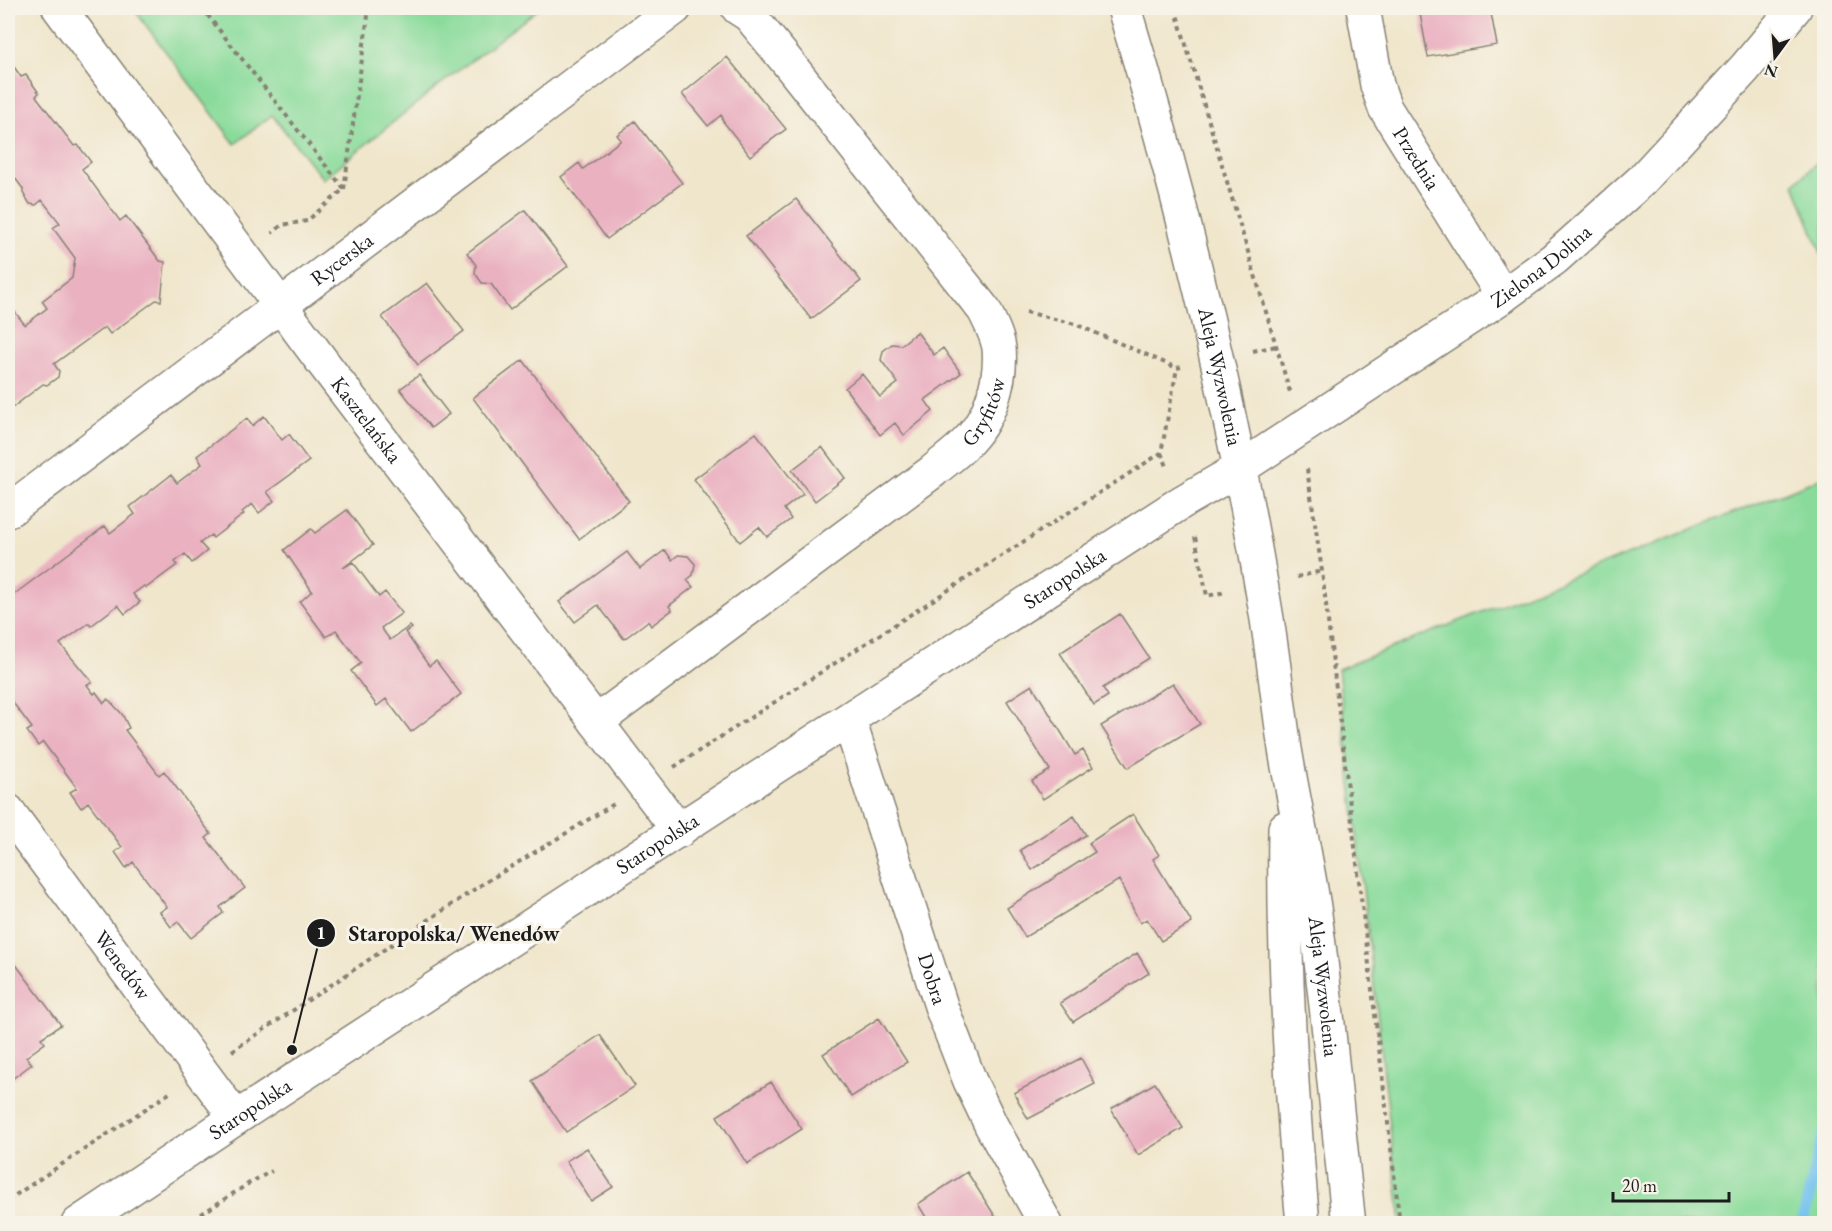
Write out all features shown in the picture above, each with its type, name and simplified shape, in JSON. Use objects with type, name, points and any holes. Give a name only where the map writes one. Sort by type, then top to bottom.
[{"type":"street","name":"Kasztelańska","points":[[59,8],[280,305],[679,831]]},
{"type":"street","name":"Rycerska","points":[[8,511],[675,8]]},
{"type":"street","name":"Gryfitów","points":[[596,722],[932,472],[965,444],[980,425],[991,403],[999,378],[999,347],[988,319],[976,299],[778,50],[749,15],[738,8]]},
{"type":"street","name":"Aleja Wyzwolenia","points":[[1124,8],[1164,146],[1209,333],[1239,469],[1265,605],[1286,751],[1315,911],[1349,1224]]},
{"type":"street","name":"Przednia","points":[[1363,8],[1377,85],[1385,108],[1503,296]]},
{"type":"street","name":"Zielona Dolina","points":[[1239,469],[1503,296],[1554,259],[1641,181],[1745,68],[1795,8]]},
{"type":"street","name":"Staropolska","points":[[78,1224],[236,1118],[1182,502],[1239,469]]},
{"type":"street","name":"Dobra","points":[[849,720],[942,1009],[970,1081],[991,1125],[1046,1224]]},
{"type":"street","name":"Aleja Wyzwolenia","points":[[1286,751],[1283,913],[1287,1018],[1303,1224]]},
{"type":"street","name":"Wenedów","points":[[8,811],[236,1118]]},
{"type":"path","points":[[202,8],[344,189]]},
{"type":"path","points":[[242,254],[282,225],[307,221],[344,189],[369,8]]},
{"type":"path","points":[[1175,8],[1301,428],[1324,595],[1400,1224]]},
{"type":"path","points":[[976,299],[1075,324],[1177,368]]},
{"type":"path","points":[[188,1222],[272,1171]]},
{"type":"path","points":[[188,1222],[195,1224]]},
{"type":"green space","points":[[133,8],[540,8],[433,90],[323,179],[272,115],[235,144]]},
{"type":"green space","points":[[1824,156],[1824,260],[1794,184]]},
{"type":"green space","points":[[1824,477],[1824,1223],[1401,1223],[1338,669]]},
{"type":"building","points":[[1419,8],[1490,8],[1497,45],[1428,57]]},
{"type":"building","points":[[727,57],[786,129],[750,156],[722,120],[721,115],[708,126],[682,94]]},
{"type":"building","points":[[8,58],[21,77],[26,75],[39,93],[36,96],[74,146],[78,145],[91,162],[82,169],[120,221],[126,216],[160,261],[165,262],[161,301],[156,300],[110,334],[105,327],[54,364],[59,371],[58,377],[47,385],[43,384],[8,411],[8,303],[25,325],[47,308],[42,301],[72,278],[75,258],[53,228],[60,223],[42,200],[36,205],[30,204],[23,189],[8,168]]},
{"type":"building","points":[[635,121],[682,183],[607,239],[561,177],[579,163],[583,169],[603,154],[621,140],[617,135]]},
{"type":"building","points":[[796,199],[861,281],[811,319],[746,236]]},
{"type":"building","points":[[525,210],[568,266],[510,310],[491,284],[482,283],[475,273],[476,265],[467,253]]},
{"type":"building","points":[[427,283],[464,331],[418,365],[382,317]]},
{"type":"building","points":[[917,332],[934,355],[943,348],[961,373],[925,400],[933,411],[904,435],[895,423],[880,435],[845,388],[862,374],[880,397],[898,383],[881,360],[883,351],[892,344],[901,345]]},
{"type":"building","points":[[523,360],[629,501],[579,539],[473,398]]},
{"type":"building","points":[[419,375],[449,414],[431,428],[400,389]]},
{"type":"building","points":[[264,416],[282,440],[289,434],[309,461],[267,492],[274,501],[259,513],[252,504],[242,512],[244,514],[213,538],[211,535],[200,543],[207,551],[192,563],[185,554],[175,562],[177,565],[146,588],[144,586],[133,594],[140,602],[125,614],[118,605],[91,626],[89,623],[60,644],[92,682],[87,685],[94,694],[96,692],[104,703],[108,699],[122,714],[129,728],[125,730],[159,775],[164,771],[211,834],[206,838],[245,888],[220,907],[223,913],[191,938],[178,922],[171,927],[160,912],[167,907],[133,862],[126,868],[115,852],[122,847],[88,802],[81,808],[70,792],[77,788],[43,742],[38,746],[27,731],[32,728],[8,696],[8,599],[105,526],[110,533],[135,514],[130,507],[171,475],[177,483],[202,464],[197,456],[247,418],[252,426]]},
{"type":"building","points":[[756,433],[803,494],[784,509],[791,519],[767,537],[759,527],[740,542],[694,479]]},
{"type":"building","points":[[822,447],[845,478],[815,501],[792,470]]},
{"type":"building","points":[[347,510],[373,545],[343,568],[353,562],[379,597],[385,592],[402,613],[381,628],[390,640],[410,626],[412,628],[405,632],[429,666],[436,661],[461,694],[411,732],[386,699],[377,706],[351,671],[361,663],[336,630],[326,637],[300,602],[312,591],[284,550],[311,529],[315,533]]},
{"type":"building","points":[[665,550],[672,560],[678,555],[688,556],[695,564],[693,575],[687,580],[693,587],[669,606],[672,610],[651,626],[648,621],[624,639],[598,605],[575,622],[559,602],[627,552],[640,569]]},
{"type":"building","points":[[1120,614],[1149,658],[1103,688],[1108,696],[1094,705],[1060,653]]},
{"type":"building","points":[[1173,683],[1200,724],[1128,768],[1101,726]]},
{"type":"building","points":[[1032,685],[1075,755],[1083,750],[1093,767],[1043,799],[1032,781],[1050,770],[1007,701]]},
{"type":"building","points":[[1133,814],[1159,855],[1153,859],[1192,923],[1161,941],[1147,919],[1140,923],[1119,880],[1025,937],[1007,908],[1095,852],[1089,843]]},
{"type":"building","points":[[1074,816],[1086,835],[1032,870],[1020,850]]},
{"type":"building","points":[[1137,953],[1149,973],[1073,1022],[1060,1003]]},
{"type":"building","points":[[8,954],[61,1025],[41,1038],[45,1043],[26,1057],[32,1064],[8,1082]]},
{"type":"building","points":[[879,1018],[907,1062],[851,1097],[823,1054]]},
{"type":"building","points":[[600,1035],[635,1086],[566,1132],[532,1081]]},
{"type":"building","points":[[1081,1058],[1095,1084],[1028,1119],[1014,1093]]},
{"type":"building","points":[[771,1082],[802,1129],[747,1164],[717,1116]]},
{"type":"building","points":[[1155,1083],[1183,1128],[1138,1155],[1111,1109]]},
{"type":"building","points":[[587,1148],[613,1187],[591,1201],[566,1161]]},
{"type":"building","points":[[967,1172],[1000,1224],[930,1224],[918,1204]]},
{"type":"waterway","points":[[1802,1224],[1824,1135]]},
{"type":"place","name":"Staropolska/ Wenedów","points":[[292,1050]]}]
